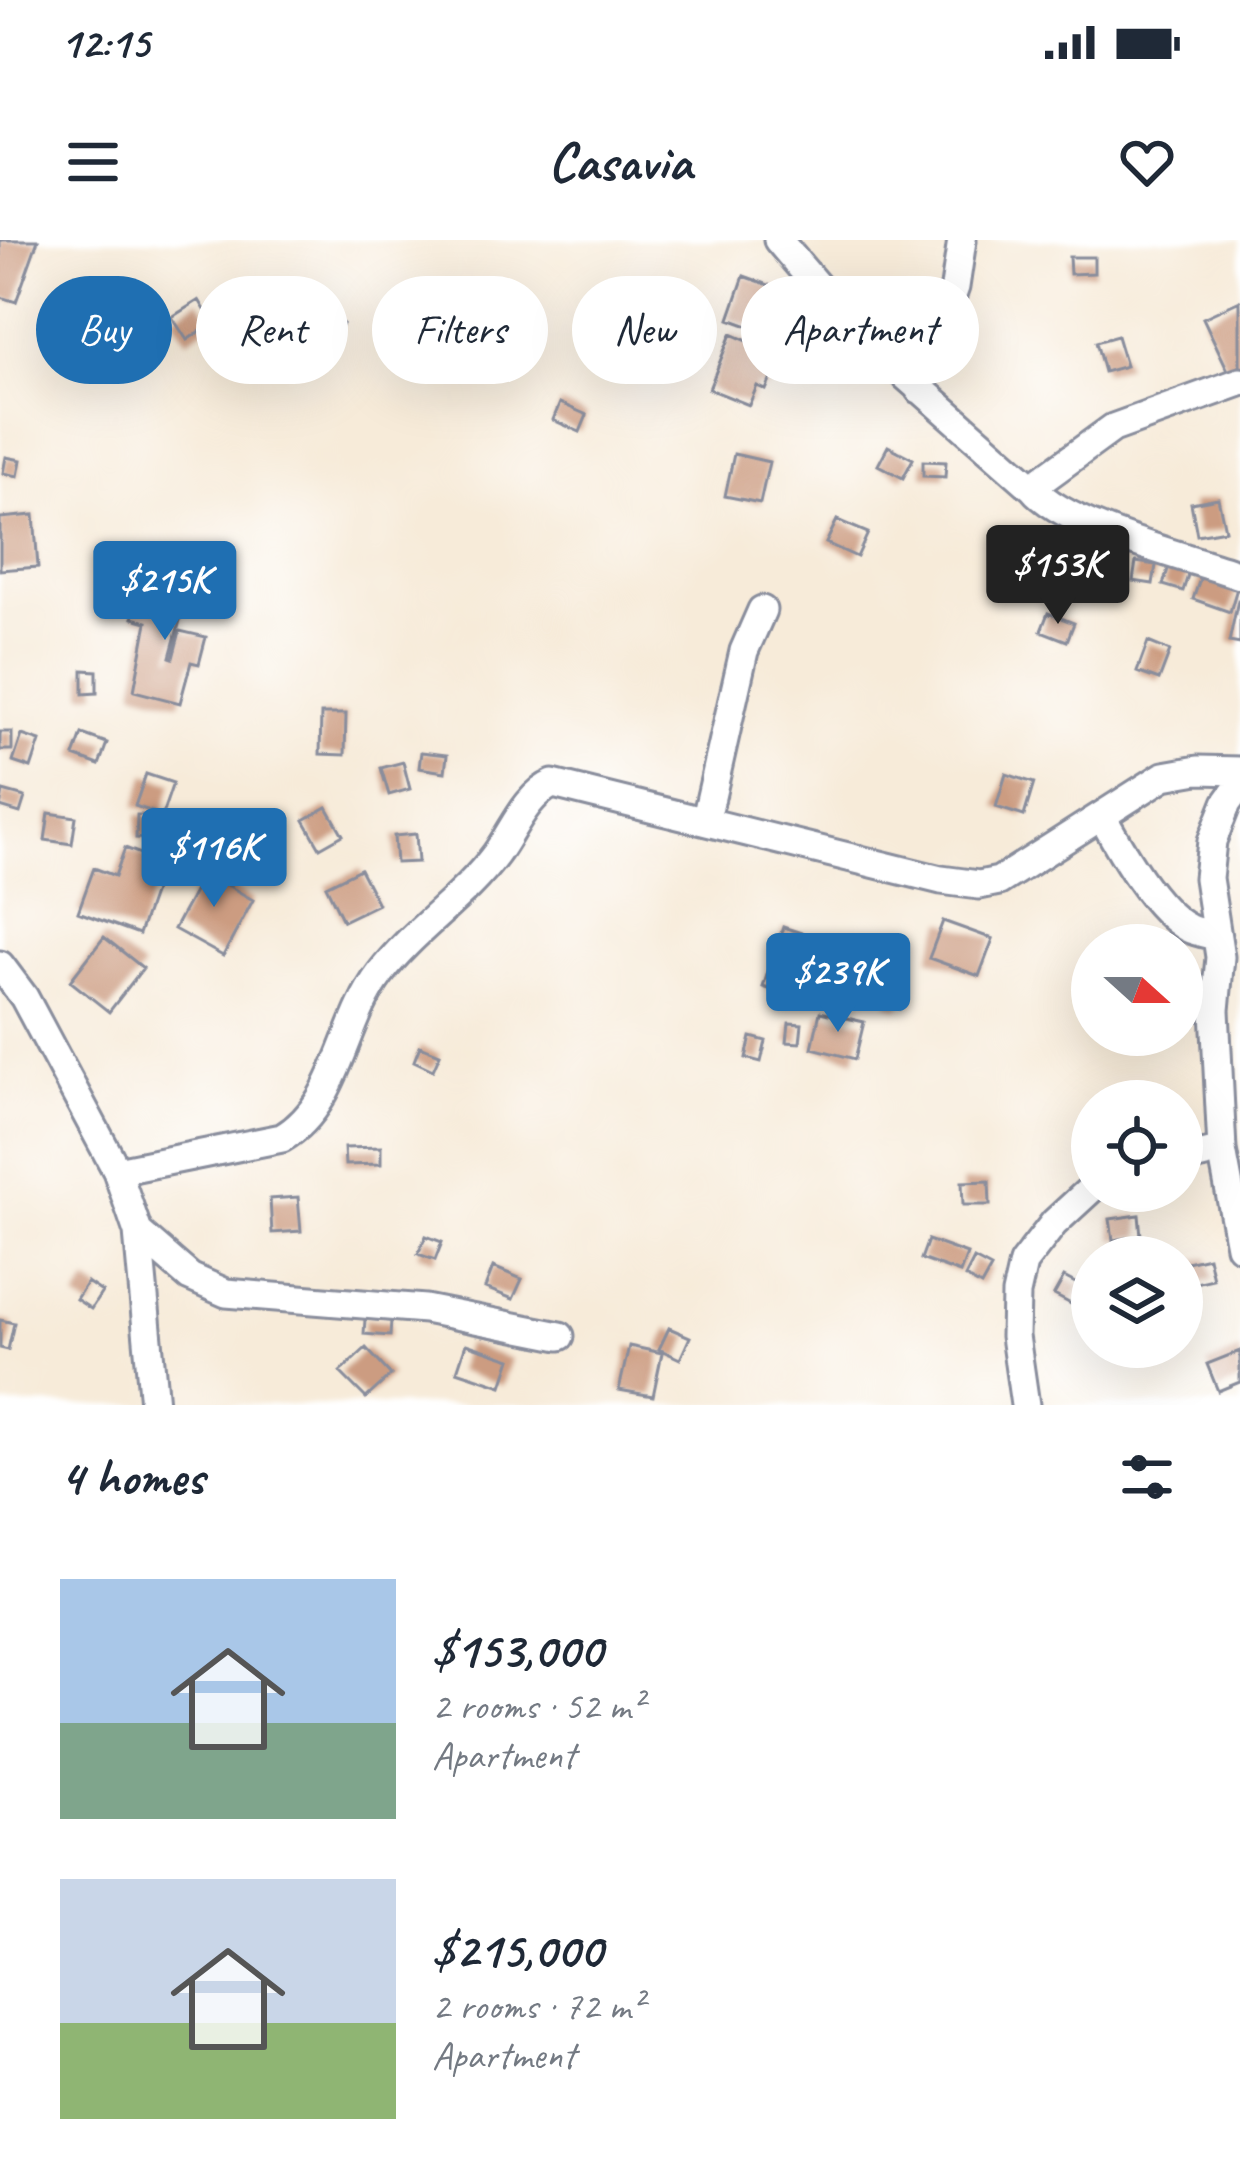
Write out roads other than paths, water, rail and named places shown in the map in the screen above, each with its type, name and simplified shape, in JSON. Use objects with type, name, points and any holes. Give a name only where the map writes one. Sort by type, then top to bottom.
[{"type":"street","points":[[778,240],[856,332],[1043,501],[1240,575]]},
{"type":"street","points":[[919,389],[956,287],[962,240]]},
{"type":"street","points":[[1032,487],[1113,428],[1240,382]]},
{"type":"street","points":[[706,819],[744,651],[763,610]]},
{"type":"street","points":[[117,1171],[282,1138],[301,1127],[324,1092],[354,1018],[380,973],[495,856],[539,789],[553,784],[941,880],[979,885],[999,881],[1164,776],[1198,770],[1240,771]]},
{"type":"street","points":[[1240,784],[1212,841],[1208,878],[1220,957],[1215,1010],[1222,1150],[1240,1246]]},
{"type":"street","points":[[1103,818],[1149,889],[1172,914],[1187,928],[1216,936]]},
{"type":"street","points":[[0,965],[24,997],[117,1171],[138,1232],[154,1405]]},
{"type":"street","points":[[1203,1155],[1222,1150]]},
{"type":"street","points":[[1025,1405],[1015,1336],[1016,1294],[1023,1264],[1071,1207]]},
{"type":"street","points":[[138,1232],[190,1277],[226,1293],[425,1309],[560,1336]]}]
